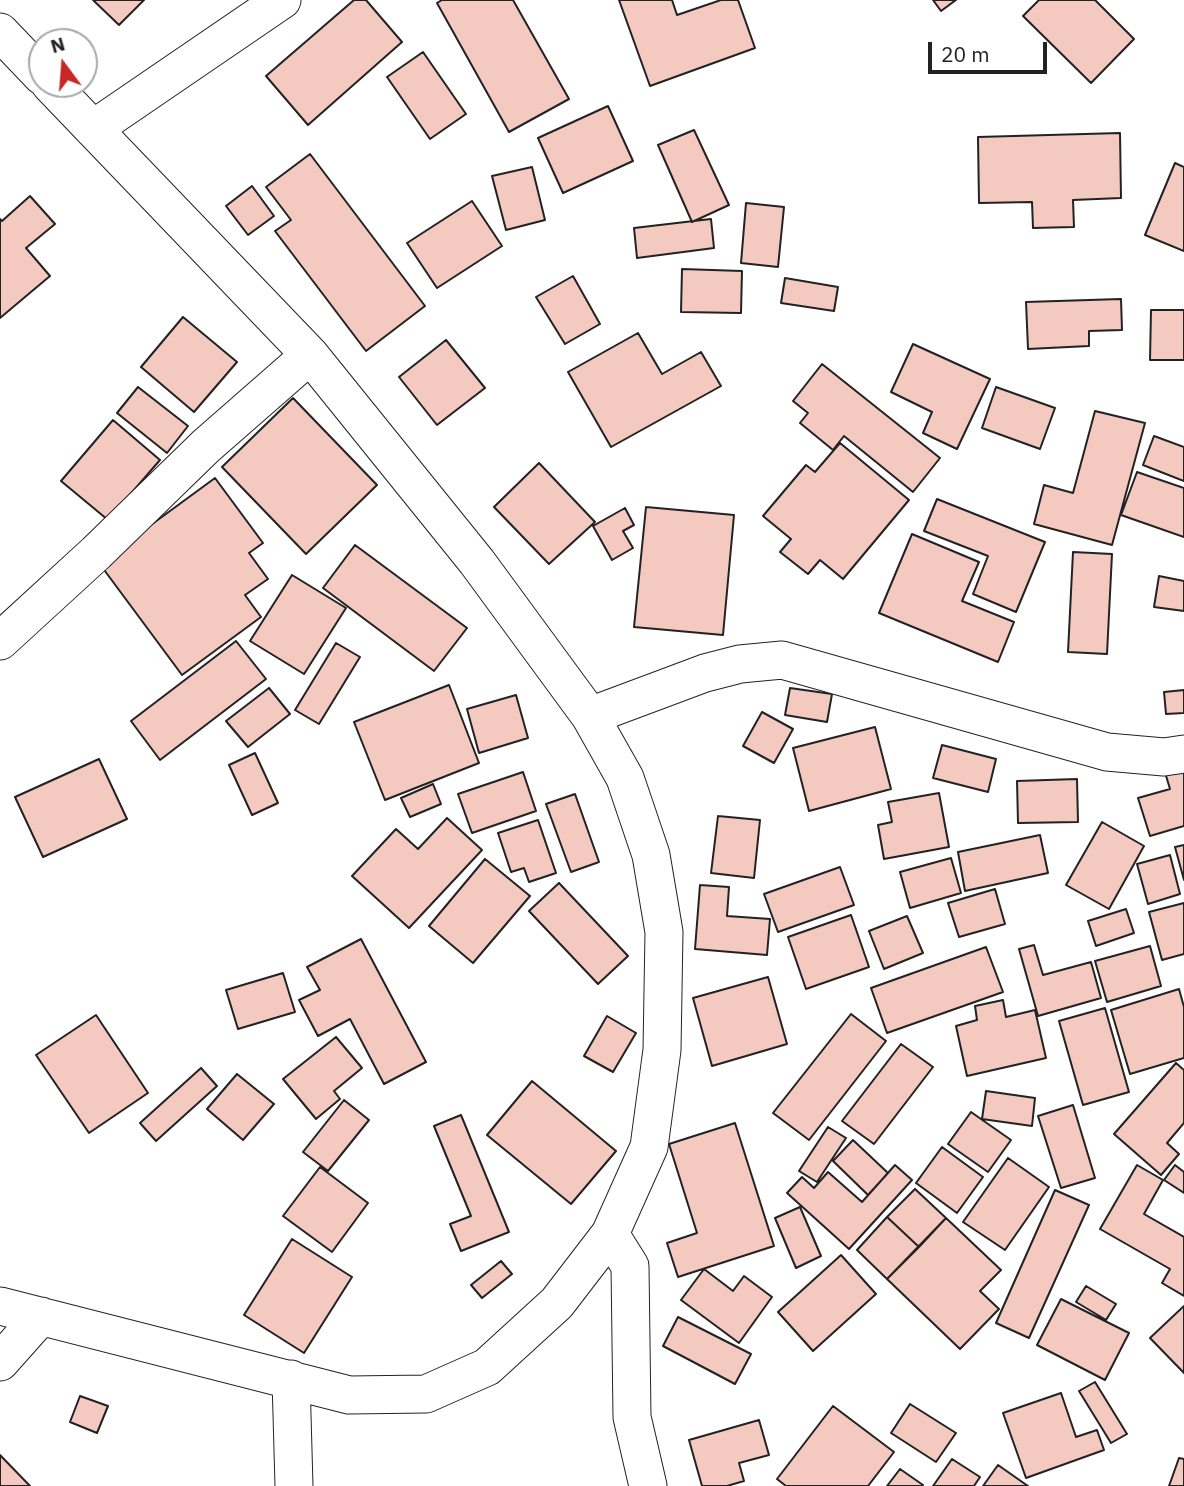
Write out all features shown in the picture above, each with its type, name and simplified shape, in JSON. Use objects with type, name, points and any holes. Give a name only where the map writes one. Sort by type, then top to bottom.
[{"type":"street","points":[[93,129],[282,0]]},
{"type":"street","points":[[0,32],[28,61]]},
{"type":"street","points":[[0,1306],[349,1395],[426,1394],[487,1367],[557,1303],[610,1234],[649,1147],[662,1050],[664,932],[651,855],[625,778],[590,716],[477,562],[310,355],[63,98]]},
{"type":"street","points":[[0,641],[206,446],[310,355]]},
{"type":"street","points":[[590,716],[705,673],[740,664],[782,660],[1107,752],[1164,757],[1184,754]]},
{"type":"street","points":[[610,1234],[630,1266],[632,1417],[648,1486]]},
{"type":"street","points":[[0,1362],[41,1316]]},
{"type":"street","points":[[291,1380],[294,1486]]},
{"type":"building","points":[[93,0],[144,0],[119,25]]},
{"type":"building","points":[[354,0],[366,0],[402,42],[308,125],[266,76]]},
{"type":"building","points":[[442,0],[513,0],[569,99],[509,132],[437,3]]},
{"type":"building","points":[[619,0],[672,0],[677,15],[721,0],[738,0],[755,48],[650,86]]},
{"type":"building","points":[[933,0],[956,0],[941,11]]},
{"type":"building","points":[[1039,0],[1095,0],[1134,39],[1091,83],[1023,16]]},
{"type":"building","points":[[423,52],[466,114],[430,139],[387,77]]},
{"type":"building","points":[[608,106],[633,161],[563,193],[538,138]]},
{"type":"building","points":[[694,130],[729,205],[692,222],[658,145]]},
{"type":"building","points":[[1120,133],[1121,198],[1073,200],[1074,227],[1033,228],[1032,202],[979,203],[978,137]]},
{"type":"building","points":[[310,154],[425,306],[366,351],[275,231],[291,220],[266,187]]},
{"type":"building","points":[[1175,163],[1184,167],[1184,251],[1145,235]]},
{"type":"building","points":[[532,167],[545,220],[506,230],[492,176]]},
{"type":"building","points":[[252,186],[274,216],[248,235],[226,206]]},
{"type":"building","points":[[30,196],[55,224],[26,248],[50,276],[0,318],[0,219],[2,221]]},
{"type":"building","points":[[472,201],[502,246],[437,288],[407,243]]},
{"type":"building","points":[[746,203],[784,207],[778,267],[741,263]]},
{"type":"building","points":[[711,219],[714,248],[637,258],[634,228]]},
{"type":"building","points":[[682,269],[742,271],[741,313],[681,312]]},
{"type":"building","points":[[573,276],[600,324],[565,344],[536,297]]},
{"type":"building","points":[[785,278],[838,287],[834,311],[781,303]]},
{"type":"building","points":[[1121,299],[1122,330],[1089,331],[1089,346],[1028,349],[1026,302]]},
{"type":"building","points":[[1151,310],[1184,310],[1184,360],[1150,360]]},
{"type":"building","points":[[183,317],[237,362],[194,412],[141,367]]},
{"type":"building","points":[[638,333],[662,374],[701,352],[721,386],[611,447],[568,372]]},
{"type":"building","points":[[446,340],[485,388],[437,425],[399,377]]},
{"type":"building","points":[[913,344],[990,379],[957,449],[923,433],[932,412],[891,392]]},
{"type":"building","points":[[822,364],[940,458],[913,492],[844,436],[833,450],[800,423],[808,413],[793,401]]},
{"type":"building","points":[[138,387],[188,426],[167,453],[117,413]]},
{"type":"building","points":[[996,387],[1055,408],[1040,449],[982,428]]},
{"type":"building","points":[[293,398],[377,485],[306,554],[222,467]]},
{"type":"building","points":[[1095,411],[1145,423],[1112,545],[1034,524],[1044,485],[1073,493]]},
{"type":"building","points":[[113,420],[160,460],[108,520],[61,481]]},
{"type":"building","points":[[1154,436],[1184,447],[1184,481],[1143,465]]},
{"type":"building","points":[[840,443],[909,500],[843,579],[820,560],[808,574],[780,552],[791,539],[763,516],[806,465],[815,472]]},
{"type":"building","points":[[539,463],[595,522],[549,564],[494,507]]},
{"type":"building","points":[[1137,472],[1184,488],[1184,537],[1121,515]]},
{"type":"building","points":[[215,478],[263,543],[249,553],[268,579],[245,595],[261,617],[182,675],[99,563]]},
{"type":"building","points":[[937,499],[1045,542],[1016,612],[973,594],[988,556],[924,531]]},
{"type":"building","points":[[646,507],[734,515],[723,635],[634,627]]},
{"type":"building","points":[[625,508],[634,525],[623,531],[633,548],[612,560],[593,526]]},
{"type":"building","points":[[912,534],[979,562],[962,601],[1014,622],[998,662],[879,613]]},
{"type":"building","points":[[355,545],[467,628],[434,671],[323,588]]},
{"type":"building","points":[[1073,552],[1112,554],[1107,654],[1068,652]]},
{"type":"building","points":[[292,575],[346,608],[304,674],[250,641]]},
{"type":"building","points":[[1159,576],[1184,581],[1184,611],[1154,607]]},
{"type":"building","points":[[236,641],[266,679],[160,760],[131,721]]},
{"type":"building","points":[[336,643],[360,657],[319,724],[295,710]]},
{"type":"building","points":[[449,685],[479,763],[385,800],[354,722]]},
{"type":"building","points":[[269,688],[290,714],[248,747],[226,721]]},
{"type":"building","points":[[790,688],[832,694],[827,722],[785,715]]},
{"type":"building","points":[[1184,690],[1184,713],[1166,714],[1164,692]]},
{"type":"building","points":[[516,695],[528,738],[479,753],[467,709]]},
{"type":"building","points":[[762,712],[793,729],[774,763],[743,746]]},
{"type":"building","points":[[875,727],[891,789],[809,811],[793,748]]},
{"type":"building","points":[[942,745],[996,759],[988,792],[933,778]]},
{"type":"building","points":[[255,753],[278,803],[252,815],[229,765]]},
{"type":"building","points":[[99,759],[127,819],[43,857],[15,797]]},
{"type":"building","points":[[1184,763],[1184,826],[1150,836],[1138,798],[1170,789],[1164,769]]},
{"type":"building","points":[[523,772],[536,811],[472,833],[458,794]]},
{"type":"building","points":[[1077,779],[1078,822],[1018,823],[1017,781]]},
{"type":"building","points":[[433,784],[441,804],[410,817],[401,798]]},
{"type":"building","points":[[939,793],[949,847],[884,859],[878,825],[892,822],[888,802]]},
{"type":"building","points":[[575,794],[599,862],[571,872],[546,804]]},
{"type":"building","points":[[718,816],[760,820],[754,878],[711,873]]},
{"type":"building","points":[[447,818],[482,850],[409,928],[352,876],[396,829],[418,849]]},
{"type":"building","points":[[538,820],[556,873],[529,882],[524,868],[511,872],[498,833]]},
{"type":"building","points":[[1102,822],[1144,846],[1109,909],[1066,885]]},
{"type":"building","points":[[1040,835],[1048,873],[965,891],[958,852]]},
{"type":"building","points":[[1184,845],[1184,880],[1175,847]]},
{"type":"building","points":[[1170,855],[1180,894],[1148,904],[1137,864]]},
{"type":"building","points":[[951,858],[961,893],[910,908],[900,872]]},
{"type":"building","points":[[485,859],[530,896],[473,963],[429,926]]},
{"type":"building","points":[[840,867],[854,905],[778,932],[764,894]]},
{"type":"building","points":[[559,883],[628,956],[598,984],[529,911]]},
{"type":"building","points":[[700,885],[729,887],[727,916],[770,919],[767,955],[695,949]]},
{"type":"building","points":[[995,889],[1005,924],[959,937],[948,903]]},
{"type":"building","points":[[1184,903],[1184,954],[1162,960],[1149,912]]},
{"type":"building","points":[[1126,909],[1134,933],[1096,946],[1088,921]]},
{"type":"building","points":[[851,915],[869,967],[806,989],[788,937]]},
{"type":"building","points":[[907,916],[923,953],[884,969],[869,931]]},
{"type":"building","points":[[361,939],[426,1062],[384,1084],[350,1019],[318,1036],[299,1000],[320,990],[307,967]]},
{"type":"building","points":[[1034,945],[1043,975],[1091,962],[1101,998],[1038,1016],[1019,949]]},
{"type":"building","points":[[1150,946],[1161,986],[1107,1002],[1095,961]]},
{"type":"building","points":[[986,947],[1003,992],[887,1033],[871,988]]},
{"type":"building","points":[[283,973],[295,1012],[238,1029],[226,990]]},
{"type":"building","points":[[768,977],[787,1044],[712,1066],[693,998]]},
{"type":"building","points":[[1179,989],[1184,1007],[1184,1058],[1130,1074],[1111,1010]]},
{"type":"building","points":[[1003,1000],[1006,1017],[1035,1010],[1046,1058],[967,1076],[956,1026],[977,1020],[975,1006]]},
{"type":"building","points":[[1105,1008],[1129,1092],[1083,1105],[1059,1021]]},
{"type":"building","points":[[851,1014],[886,1041],[809,1140],[773,1113]]},
{"type":"building","points":[[96,1015],[148,1093],[89,1133],[36,1055]]},
{"type":"building","points":[[607,1016],[636,1033],[613,1072],[584,1056]]},
{"type":"building","points":[[336,1037],[362,1068],[334,1091],[340,1099],[316,1119],[283,1079]]},
{"type":"building","points":[[901,1044],[933,1067],[874,1144],[842,1121]]},
{"type":"building","points":[[1176,1063],[1184,1070],[1184,1123],[1167,1143],[1179,1154],[1161,1175],[1114,1134]]},
{"type":"building","points":[[201,1068],[217,1086],[156,1141],[140,1123]]},
{"type":"building","points":[[237,1074],[274,1104],[243,1140],[207,1109]]},
{"type":"building","points":[[532,1081],[616,1151],[571,1204],[487,1135]]},
{"type":"building","points":[[986,1091],[1035,1098],[1032,1126],[982,1119]]},
{"type":"building","points":[[344,1100],[369,1120],[328,1171],[303,1152]]},
{"type":"building","points":[[1073,1105],[1095,1178],[1061,1188],[1038,1116]]},
{"type":"building","points":[[971,1112],[1011,1140],[988,1172],[948,1144]]},
{"type":"building","points":[[461,1115],[509,1232],[461,1251],[450,1224],[471,1216],[434,1126]]},
{"type":"building","points":[[735,1123],[774,1246],[678,1277],[667,1243],[697,1233],[669,1144]]},
{"type":"building","points":[[828,1127],[846,1138],[817,1182],[799,1171]]},
{"type":"building","points":[[853,1140],[888,1173],[868,1195],[833,1161]]},
{"type":"building","points":[[942,1147],[983,1177],[957,1213],[916,1183]]},
{"type":"building","points":[[1008,1158],[1049,1187],[1005,1250],[963,1222]]},
{"type":"building","points":[[895,1165],[912,1180],[849,1249],[787,1193],[802,1177],[814,1188],[828,1172],[862,1202]]},
{"type":"building","points":[[1137,1165],[1163,1180],[1144,1214],[1184,1237],[1184,1296],[1162,1283],[1170,1269],[1100,1229]]},
{"type":"building","points":[[1175,1165],[1184,1172],[1184,1193],[1164,1180]]},
{"type":"building","points":[[320,1167],[368,1203],[332,1252],[283,1216]]},
{"type":"building","points":[[915,1189],[946,1218],[919,1247],[887,1217]]},
{"type":"building","points":[[1055,1190],[1089,1205],[1029,1338],[996,1323]]},
{"type":"building","points":[[800,1207],[821,1256],[796,1268],[775,1218]]},
{"type":"building","points":[[887,1217],[919,1247],[887,1279],[857,1250]]},
{"type":"building","points":[[946,1218],[1001,1270],[980,1291],[999,1309],[960,1349],[887,1279]]},
{"type":"building","points":[[292,1239],[352,1277],[304,1353],[244,1315]]},
{"type":"building","points":[[841,1255],[876,1294],[813,1351],[778,1312]]},
{"type":"building","points":[[501,1261],[512,1274],[482,1298],[471,1285]]},
{"type":"building","points":[[704,1269],[733,1291],[744,1276],[772,1297],[739,1343],[681,1300]]},
{"type":"building","points":[[1086,1286],[1116,1304],[1106,1320],[1076,1302]]},
{"type":"building","points":[[1061,1299],[1129,1333],[1105,1380],[1037,1345]]},
{"type":"building","points":[[1184,1306],[1184,1373],[1150,1338]]},
{"type":"building","points":[[678,1317],[751,1354],[735,1384],[663,1346]]},
{"type":"building","points":[[1095,1382],[1127,1434],[1111,1443],[1079,1391]]},
{"type":"building","points":[[1061,1393],[1076,1437],[1097,1430],[1104,1450],[1026,1478],[1003,1413]]},
{"type":"building","points":[[80,1396],[108,1406],[97,1433],[70,1422]]},
{"type":"building","points":[[910,1404],[956,1433],[936,1462],[891,1433]]},
{"type":"building","points":[[833,1406],[894,1452],[868,1486],[786,1486],[777,1479]]},
{"type":"building","points":[[759,1420],[769,1455],[739,1463],[744,1481],[727,1486],[702,1486],[689,1440]]},
{"type":"building","points":[[0,1455],[30,1486],[0,1486]]},
{"type":"building","points":[[1179,1458],[1184,1459],[1184,1486],[1169,1486]]},
{"type":"building","points":[[952,1459],[980,1477],[974,1486],[933,1486]]},
{"type":"building","points":[[998,1465],[1028,1486],[983,1486]]},
{"type":"building","points":[[900,1469],[923,1485],[887,1486]]}]
